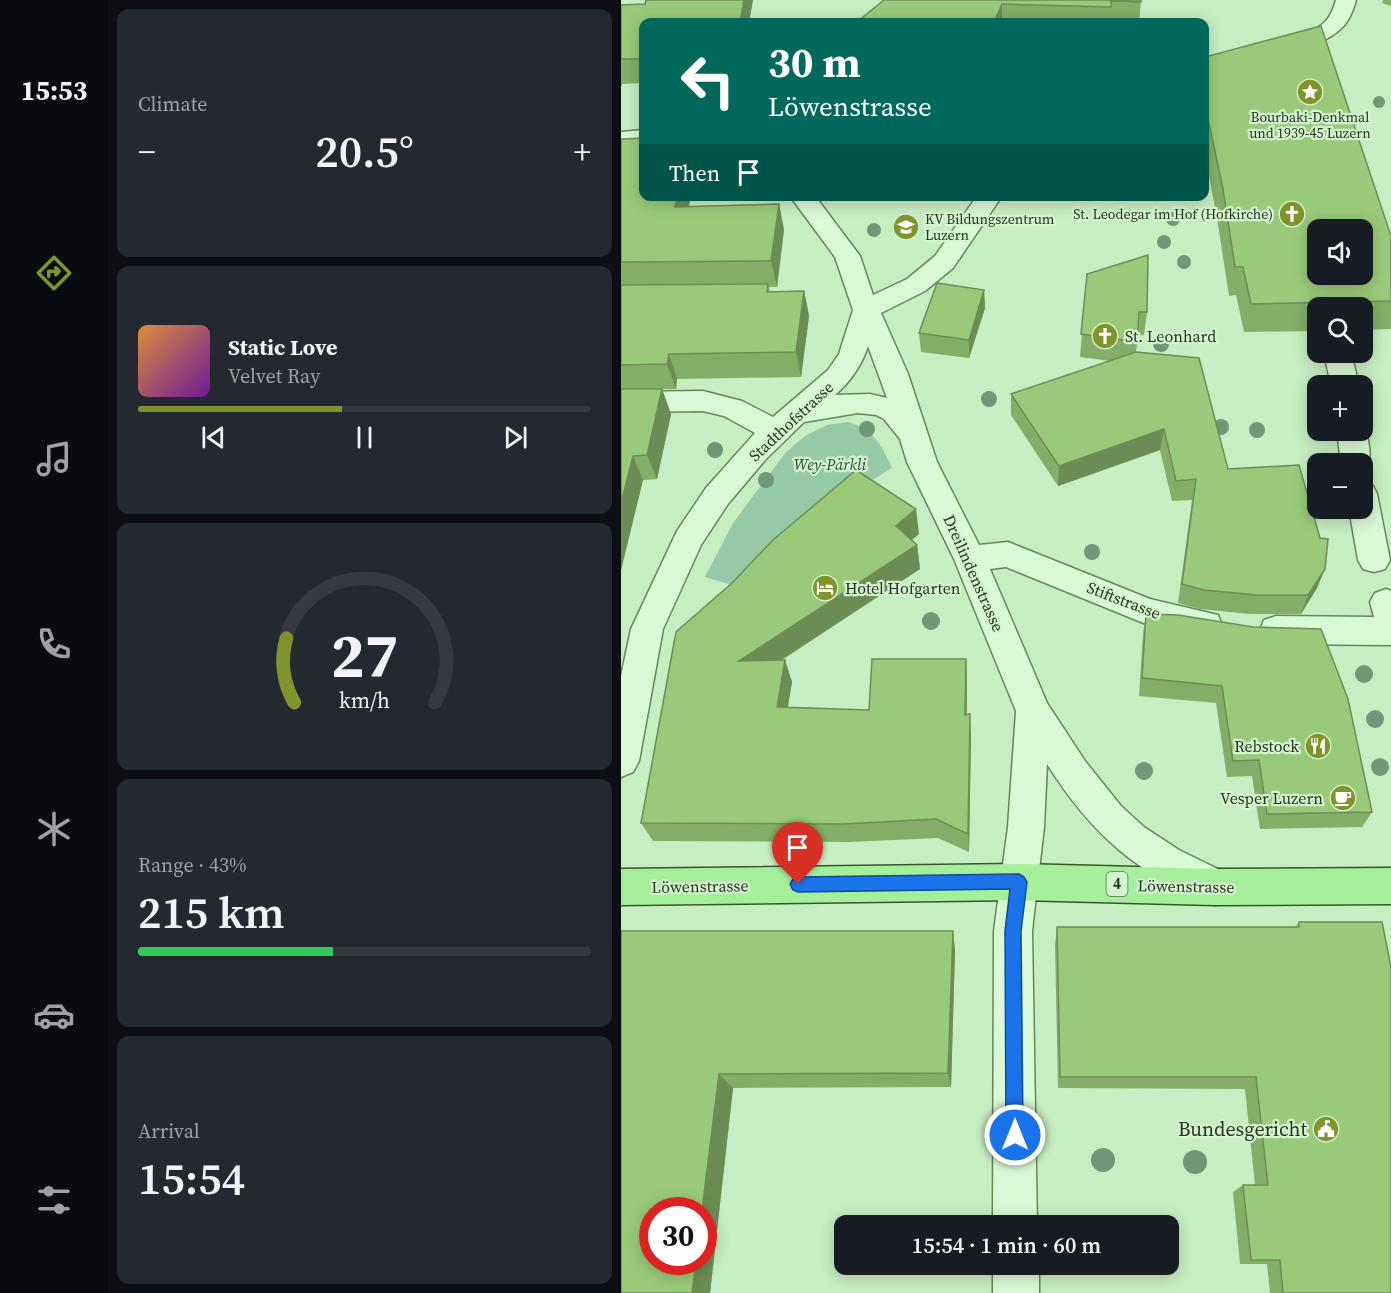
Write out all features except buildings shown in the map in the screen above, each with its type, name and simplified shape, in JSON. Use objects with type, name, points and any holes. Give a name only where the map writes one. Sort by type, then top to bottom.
[{"type":"main road","name":"Löwenstrasse","points":[[621,887],[1019,882],[1215,887],[1391,886]]},
{"type":"street","points":[[1209,73],[1313,38],[1332,27],[1344,7],[1357,7],[1363,0]]},
{"type":"street","points":[[621,139],[639,137]]},
{"type":"street","name":"Dreilindenstrasse","points":[[806,201],[847,256],[894,374],[922,462],[970,559],[1033,711],[1072,772],[1108,818],[1131,839],[1166,862],[1215,887]]},
{"type":"street","points":[[867,309],[916,285],[943,262],[986,201]]},
{"type":"street","name":"Stadthofstrasse","points":[[621,761],[647,629],[666,583],[688,540],[717,496],[787,422],[838,377],[852,355],[867,309]]},
{"type":"street","points":[[621,402],[703,401],[787,422]]},
{"type":"street","name":"Dreilindenstrasse","points":[[787,422],[831,405],[864,403],[891,410],[915,436]]},
{"type":"street","points":[[1367,519],[1374,560]]},
{"type":"street","name":"Stiftstrasse","points":[[970,559],[1008,554],[1146,611],[1199,624],[1244,629],[1389,618]]},
{"type":"street","name":"Dreilindenstrasse","points":[[1015,1215],[1013,931],[1026,827],[1033,711]]},
{"type":"street","points":[[1016,1275],[1016,1293]]},
{"type":"green space","name":"Wey-Pärkli","points":[[848,422],[864,429],[876,439],[892,468],[829,507],[732,585],[705,577],[733,523],[786,452],[805,436],[827,425]]},
{"type":"place","name":"Bourbaki-Denkmal und 1939-45 Luzern","points":[[1310,92]]},
{"type":"place","name":"St. Leodegar im Hof (Hofkirche)","points":[[1292,214]]},
{"type":"place","name":"KV Bildungszentrum Luzern","points":[[906,227]]},
{"type":"place","name":"St. Leonhard","points":[[1105,336]]},
{"type":"place","name":"Hotel Hofgarten","points":[[825,588]]},
{"type":"place","name":"Rebstock","points":[[1318,746]]},
{"type":"place","name":"Vesper Luzern","points":[[1343,798]]},
{"type":"place","name":"Bundesgericht","points":[[1326,1129]]},
{"type":"route","points":[[798,884],[1019,882],[1013,931],[1015,1135]]}]
